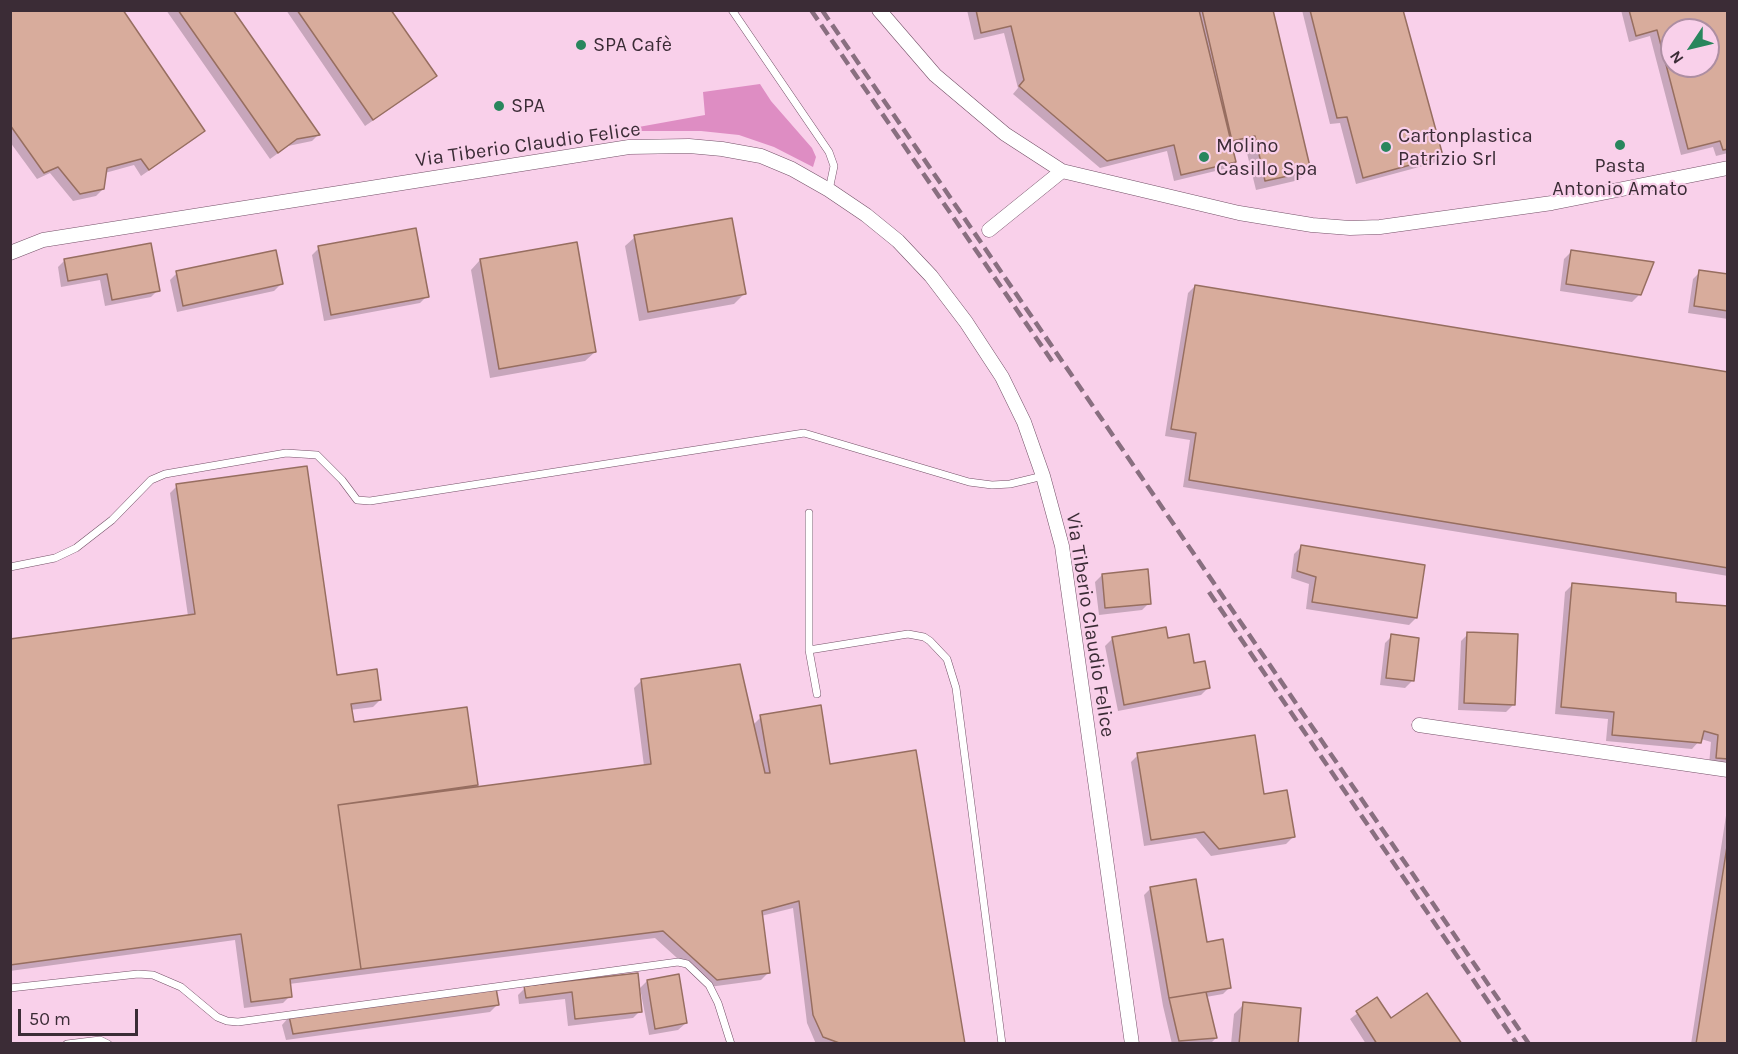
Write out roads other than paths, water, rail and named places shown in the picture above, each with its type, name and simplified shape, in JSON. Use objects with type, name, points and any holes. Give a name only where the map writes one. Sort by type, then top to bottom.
[{"type":"street","points":[[879,10],[936,75],[1005,134],[1062,171],[1239,213],[1312,225],[1350,228],[1380,227],[1552,204],[1728,168]]},
{"type":"street","name":"Via Tiberio Claudio Felice","points":[[13,246],[629,147],[689,146],[761,156],[792,169],[866,215],[898,241],[931,276],[966,322],[1002,377],[1024,422],[1043,476],[1062,546],[1132,1044]]},
{"type":"street","points":[[989,230],[1062,171]]},
{"type":"street","points":[[1419,725],[1728,770]]},
{"type":"lane","points":[[732,10],[829,152],[834,166],[829,190]]},
{"type":"lane","points":[[10,567],[55,558],[76,548],[112,520],[151,480],[165,474],[286,453],[316,455],[342,480],[357,500],[370,501],[804,433],[969,482],[992,485],[1010,484],[1043,476]]},
{"type":"lane","points":[[809,513],[808,650],[818,694]]},
{"type":"lane","points":[[808,650],[908,634],[924,637],[935,645],[946,659],[956,688],[1002,1044]]},
{"type":"lane","points":[[10,988],[138,974],[153,975],[181,987],[217,1017],[238,1023],[678,962],[687,964],[709,985],[718,1003],[731,1044]]},
{"type":"lane","points":[[67,1044],[100,1040],[108,1044]]},
{"type":"railway","points":[[811,10],[1054,364]]},
{"type":"railway","points":[[822,10],[1529,1044]]},
{"type":"railway","points":[[1209,592],[1517,1044]]},
{"type":"place","name":"SPA Cafè","points":[[581,45]]},
{"type":"place","name":"SPA","points":[[499,106]]},
{"type":"place","name":"Pasta Antonio Amato","points":[[1620,145]]},
{"type":"place","name":"Cartonplastica Patrizio Srl","points":[[1386,147]]},
{"type":"place","name":"Molino Casillo Spa","points":[[1204,157]]}]
